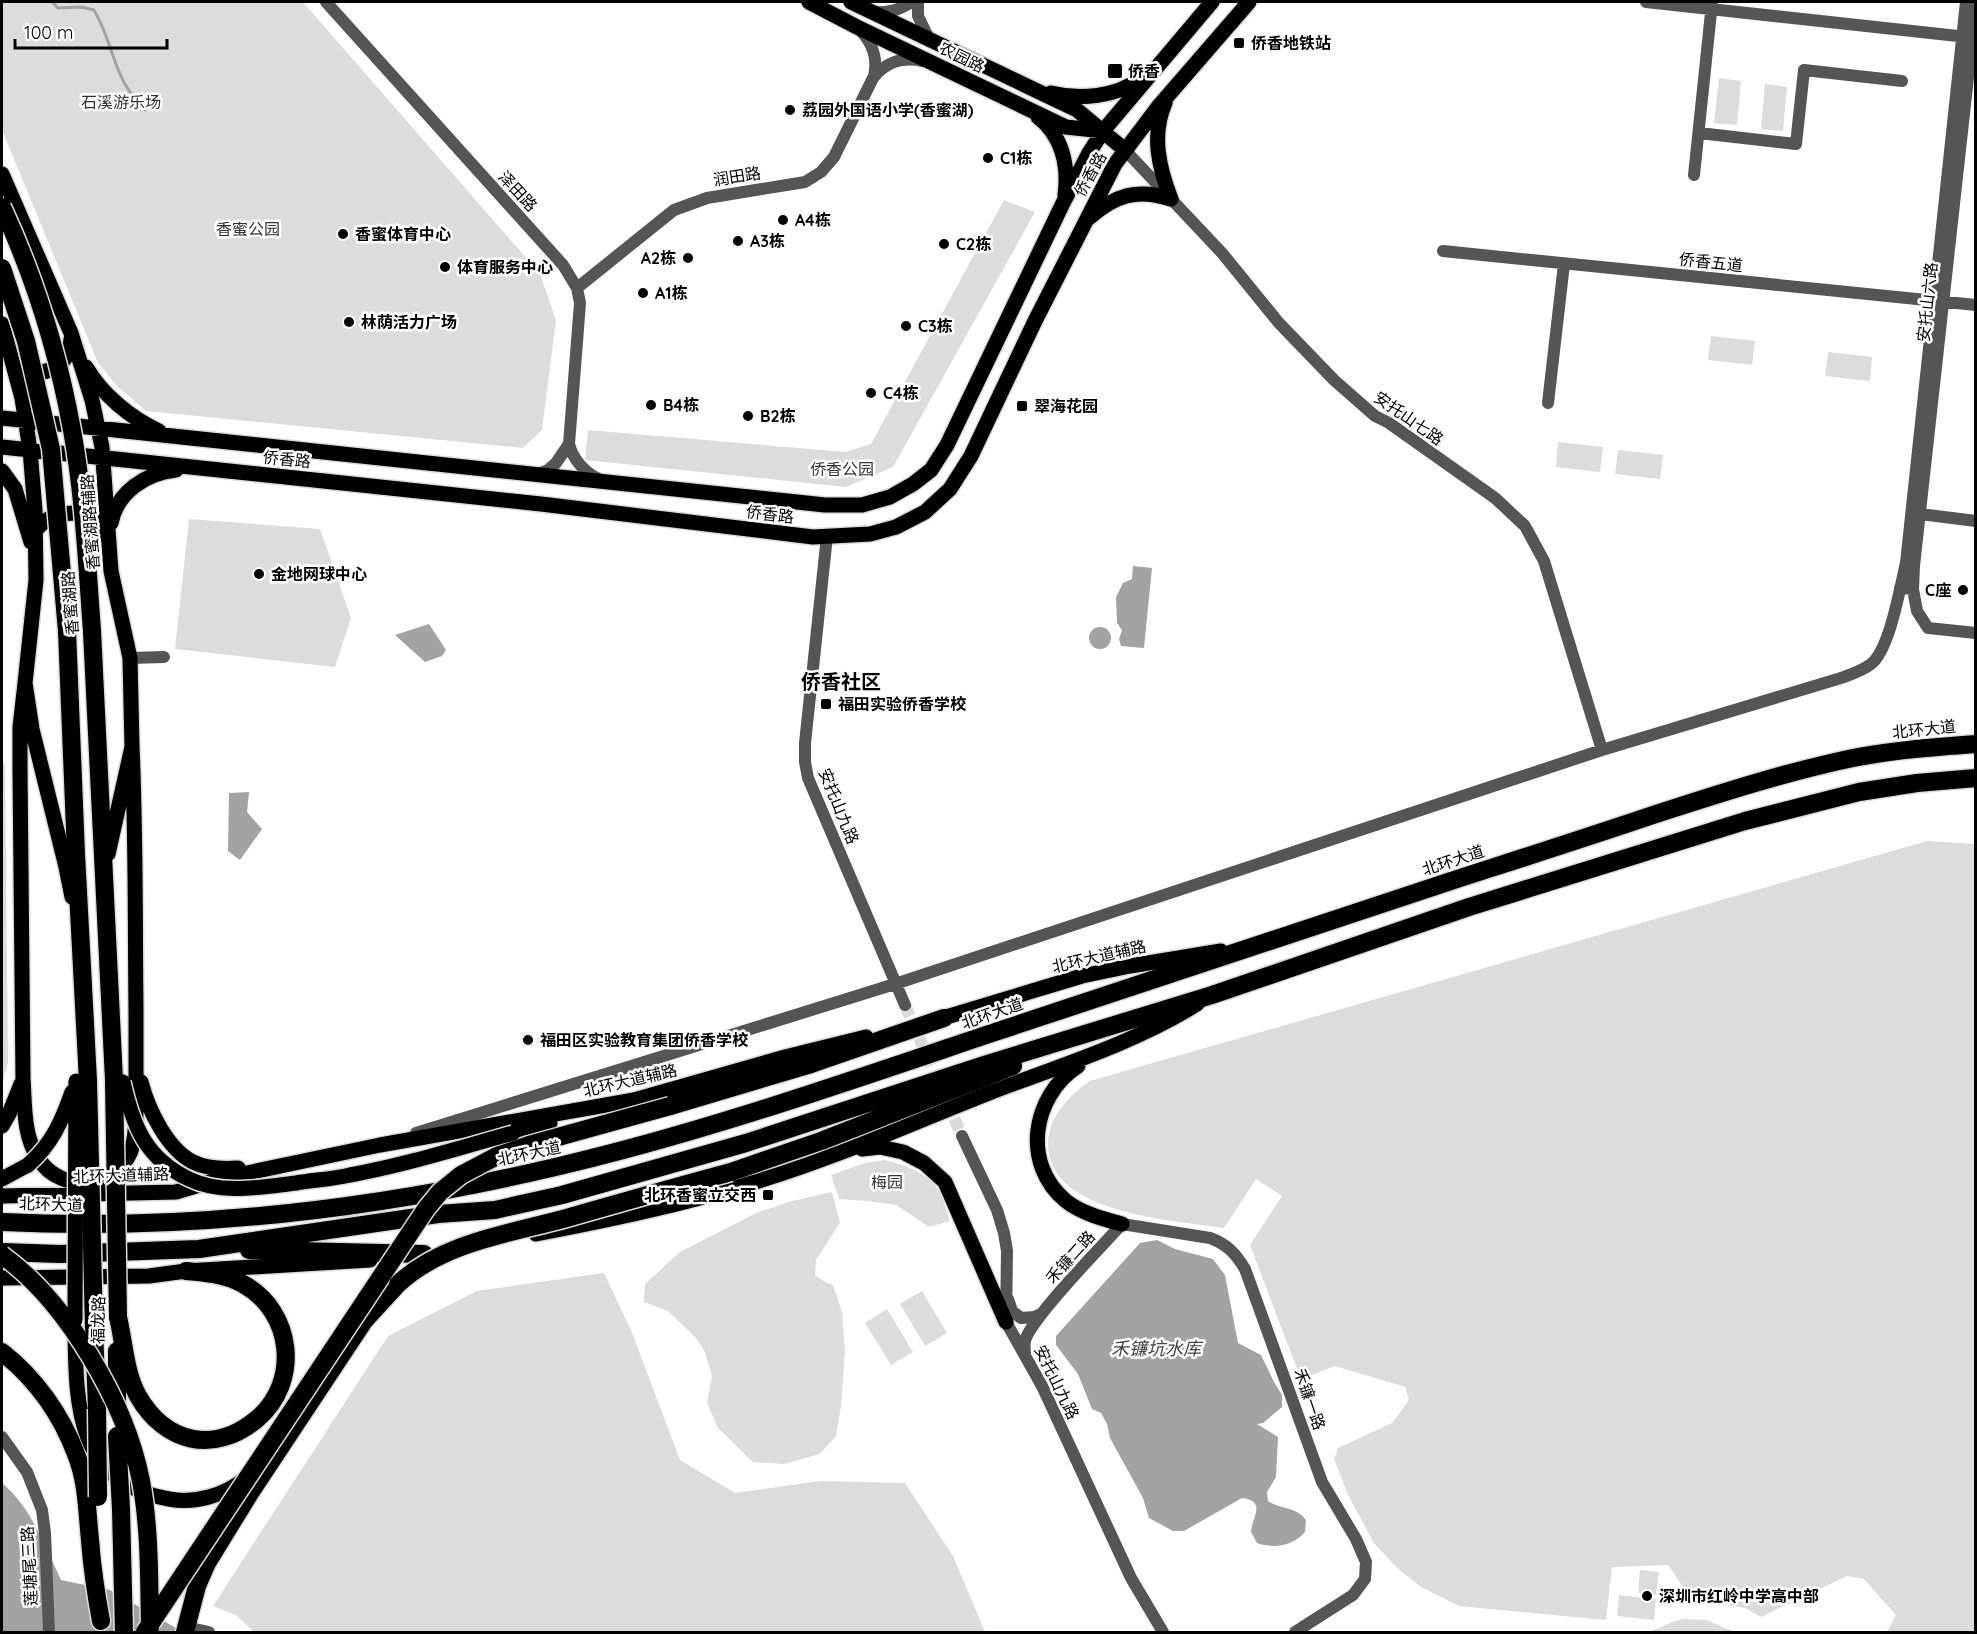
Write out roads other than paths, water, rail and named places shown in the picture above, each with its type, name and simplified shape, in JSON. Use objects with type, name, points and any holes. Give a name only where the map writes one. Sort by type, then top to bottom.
[{"type":"highway","name":"香蜜湖路","points":[[2,207],[22,253],[45,318],[67,405],[81,496],[92,631],[111,1008]]},
{"type":"highway","name":"香蜜湖路","points":[[2,268],[26,341],[50,441],[56,490],[67,632],[85,1011]]},
{"type":"highway","name":"北环大道","points":[[2,1222],[138,1225],[256,1217],[415,1196],[549,1169],[785,1103],[1257,945],[1697,801],[1797,771],[1880,754],[1976,744]]},
{"type":"highway","points":[[200,1249],[438,1214],[495,1210],[562,1195],[746,1143],[984,1065],[1094,1033],[1469,907],[1755,818],[1859,792],[1917,783],[1976,778]]},
{"type":"highway","name":"福龙路","points":[[111,1008],[119,1081],[117,1436],[124,1632]]},
{"type":"highway","name":"福龙路","points":[[85,1011],[82,1081],[97,1409],[98,1497],[94,1536],[101,1627]]},
{"type":"highway","points":[[145,1632],[426,1209],[440,1192],[461,1175],[497,1156],[529,1145],[811,1064],[944,1018]]},
{"type":"highway","points":[[190,1630],[197,1586],[207,1563],[275,1454],[364,1321],[413,1270],[431,1260],[474,1243],[731,1172],[822,1141],[909,1106],[975,1083],[1094,1033]]},
{"type":"highway","points":[[2,1254],[200,1249],[424,1254]]},
{"type":"highway","points":[[2,1254],[36,1286],[61,1315],[88,1354],[112,1396],[131,1443],[141,1480],[148,1533],[150,1632]]},
{"type":"highway","points":[[118,1317],[128,1366],[137,1394],[160,1424],[174,1434],[192,1439],[223,1437],[258,1418],[277,1392],[282,1379],[285,1339],[281,1324],[260,1294],[242,1282],[222,1275],[186,1270]]},
{"type":"highway","points":[[2,1352],[20,1366],[64,1426],[77,1455],[94,1536]]},
{"type":"main road","name":"农园路","points":[[809,2],[1066,127],[1103,131]]},
{"type":"main road","name":"农园路","points":[[851,2],[1077,110],[1125,150]]},
{"type":"main road","name":"侨香路","points":[[2,418],[825,505],[862,505],[890,497],[914,484],[931,470],[947,445],[1063,203],[1103,131],[1212,2]]},
{"type":"main road","name":"侨香路","points":[[2,447],[541,504],[813,537],[870,534],[896,527],[925,512],[950,489],[971,456],[1035,321],[1106,181],[1125,150],[1168,95],[1249,2]]},
{"type":"main road","points":[[1033,89],[1059,95],[1099,96],[1133,84],[1153,70]]},
{"type":"main road","points":[[1168,95],[1160,120],[1158,147],[1162,176],[1171,199]]},
{"type":"main road","points":[[1026,108],[1044,121],[1062,149],[1066,166],[1063,203]]},
{"type":"main road","name":"香蜜湖路辅路","points":[[2,174],[73,338],[104,458],[112,580],[130,658],[132,747],[111,836],[105,881]]},
{"type":"main road","points":[[1085,222],[1101,207],[1123,197],[1148,193],[1171,199]]},
{"type":"main road","points":[[2,324],[13,364],[30,450],[37,561],[20,740],[23,1079],[29,1140],[39,1162],[54,1176],[65,1180],[88,1182],[111,1176],[128,1159],[133,1144],[136,1065],[132,747]]},
{"type":"main road","points":[[13,364],[22,370],[31,372],[43,372],[57,367],[68,355],[73,338]]},
{"type":"main road","points":[[73,338],[88,370],[102,390],[142,422],[171,435]]},
{"type":"main road","points":[[108,538],[115,509],[131,488],[164,471],[199,467]]},
{"type":"main road","points":[[2,471],[15,489],[37,561]]},
{"type":"main road","points":[[539,476],[541,504]]},
{"type":"main road","points":[[576,508],[580,480]]},
{"type":"main road","points":[[36,530],[51,517],[72,513],[93,520],[104,529],[108,538]]},
{"type":"main road","points":[[25,683],[32,729],[66,867],[82,959]]},
{"type":"main road","name":"北环大道辅路","points":[[2,1196],[176,1192],[223,1178],[380,1145],[634,1100],[785,1057],[944,1018],[1082,976],[1257,945]]},
{"type":"main road","points":[[2,1278],[149,1276],[186,1270],[300,1265],[424,1254],[604,1221],[754,1183],[844,1152],[1096,1053],[1184,1012],[1212,994]]},
{"type":"main road","points":[[1096,1053],[1065,1074],[1044,1102],[1038,1129],[1039,1155],[1047,1179],[1066,1201],[1078,1209],[1122,1224]]},
{"type":"main road","points":[[136,1065],[147,1105],[170,1142],[193,1162],[220,1169],[292,1164]]},
{"type":"main road","points":[[2,1126],[23,1079]]},
{"type":"main road","points":[[2,1179],[28,1165],[47,1146],[82,1081]]},
{"type":"main road","points":[[82,1081],[75,1320],[76,1381],[81,1419],[86,1435],[102,1463],[117,1479],[138,1491],[154,1496],[190,1501],[220,1493],[239,1483],[275,1454]]},
{"type":"main road","points":[[119,1081],[139,1134],[159,1160],[191,1180],[217,1188],[258,1188],[349,1176],[634,1100]]},
{"type":"main road","points":[[844,1152],[868,1148],[891,1148],[912,1156],[937,1173],[954,1199],[1006,1322]]},
{"type":"street","name":"泽田路","points":[[326,2],[563,265],[577,288],[580,312],[569,444]]},
{"type":"street","points":[[871,12],[892,11],[912,2]]},
{"type":"street","points":[[918,2],[918,16],[930,40]]},
{"type":"street","points":[[1646,2],[1712,5],[1970,37]]},
{"type":"street","name":"安托山六路","points":[[1966,2],[1970,37]]},
{"type":"street","points":[[1694,176],[1712,5]]},
{"type":"street","name":"安托山六路","points":[[1602,750],[1859,671],[1873,663],[1879,654],[1888,636],[1906,563],[1970,37],[1976,5]]},
{"type":"street","name":"润田路","points":[[577,288],[664,216],[683,205],[707,198],[805,182],[821,172],[834,157],[873,78],[876,58],[873,47],[857,27]]},
{"type":"street","name":"润田路","points":[[873,78],[889,64],[900,59],[932,63]]},
{"type":"street","points":[[1699,133],[1796,144],[1804,70],[1902,81]]},
{"type":"street","name":"安托山七路","points":[[1125,150],[1222,253],[1279,323],[1352,397],[1375,416],[1389,423],[1495,498],[1525,526],[1544,561],[1602,750]]},
{"type":"street","name":"侨香五道","points":[[1443,251],[1976,305]]},
{"type":"street","points":[[1548,403],[1564,264]]},
{"type":"street","name":"安托山六路","points":[[1939,302],[1913,589],[1917,612],[1928,628],[1976,633]]},
{"type":"street","points":[[569,444],[576,460],[585,470],[611,483]]},
{"type":"street","points":[[539,476],[556,463],[569,444]]},
{"type":"street","points":[[1920,514],[1976,520]]},
{"type":"street","name":"安托山九路","points":[[827,536],[805,762],[808,778],[905,1005]]},
{"type":"street","points":[[1900,588],[1913,589]]},
{"type":"street","points":[[130,658],[164,657]]},
{"type":"street","points":[[380,1145],[896,984],[1602,750]]},
{"type":"street","points":[[962,1136],[997,1210],[1004,1233],[1007,1251],[1006,1322]]},
{"type":"street","name":"禾镰二路","points":[[1025,1354],[1024,1342],[1042,1313],[1122,1224]]},
{"type":"street","name":"禾镰一路","points":[[1122,1224],[1216,1240],[1231,1249],[1245,1269],[1322,1482],[1356,1539],[1366,1562],[1365,1579],[1353,1595],[1294,1632]]},
{"type":"street","points":[[1006,1292],[1012,1311],[1021,1318],[1034,1317],[1042,1313]]},
{"type":"street","name":"安托山九路","points":[[1006,1322],[1042,1386],[1131,1578],[1163,1632]]},
{"type":"street","name":"莲塘尾三路","points":[[2,1437],[27,1472],[42,1510],[49,1632]]},
{"type":"street","points":[[190,1630],[209,1632]]},
{"type":"water","points":[[1133,566],[1152,568],[1144,648],[1121,646],[1119,639],[1122,630],[1117,623],[1116,597],[1123,583],[1132,579]]},
{"type":"water","points":[[429,624],[446,650],[442,656],[425,662],[395,635]]},
{"type":"water","points":[[1100,627],[1108,630],[1111,638],[1108,646],[1100,649],[1092,646],[1089,638],[1092,630]]},
{"type":"water","points":[[249,792],[247,812],[262,829],[240,860],[228,851],[229,793]]},
{"type":"water","name":"禾镰坑水库","points":[[1157,1240],[1175,1249],[1213,1259],[1225,1275],[1238,1343],[1261,1355],[1282,1395],[1282,1407],[1263,1423],[1257,1424],[1278,1437],[1276,1477],[1267,1492],[1268,1501],[1298,1512],[1306,1520],[1305,1532],[1289,1543],[1270,1546],[1257,1543],[1251,1532],[1256,1506],[1254,1502],[1242,1498],[1184,1531],[1173,1531],[1149,1518],[1143,1498],[1110,1438],[1107,1424],[1101,1413],[1092,1409],[1078,1374],[1056,1345],[1056,1336],[1140,1243]]},
{"type":"water","points":[[2,1483],[29,1515],[61,1580],[110,1590],[183,1632],[2,1632]]},
{"type":"waterway","points":[[52,2],[58,8],[82,7],[94,10],[124,83],[145,110]]},
{"type":"tunnel","points":[[905,1005],[940,1086]]},
{"type":"tunnel","points":[[947,1102],[962,1136]]},
{"type":"place","name":"侨香地铁站","points":[[1239,43]]},
{"type":"place","name":"侨香","points":[[1115,71]]},
{"type":"place","name":"荔园外国语小学(香蜜湖)","points":[[790,110]]},
{"type":"place","name":"C1栋","points":[[988,158]]},
{"type":"place","name":"A4栋","points":[[783,220]]},
{"type":"place","name":"香蜜体育中心","points":[[343,234]]},
{"type":"place","name":"A3栋","points":[[738,241]]},
{"type":"place","name":"C2栋","points":[[944,244]]},
{"type":"place","name":"A2栋","points":[[688,258]]},
{"type":"place","name":"体育服务中心","points":[[445,267]]},
{"type":"place","name":"A1栋","points":[[643,293]]},
{"type":"place","name":"林荫活力广场","points":[[349,322]]},
{"type":"place","name":"C3栋","points":[[906,326]]},
{"type":"place","name":"C4栋","points":[[871,393]]},
{"type":"place","name":"B4栋","points":[[651,405]]},
{"type":"place","name":"翠海花园","points":[[1022,406]]},
{"type":"place","name":"B2栋","points":[[748,416]]},
{"type":"place","name":"金地网球中心","points":[[259,574]]},
{"type":"place","name":"C座","points":[[1963,590]]},
{"type":"place","name":"福田实验侨香学校","points":[[826,704]]},
{"type":"place","name":"福田区实验教育集团侨香学校","points":[[528,1040]]},
{"type":"place","name":"北环香蜜立交西","points":[[768,1195]]},
{"type":"place","name":"深圳市红岭中学高中部","points":[[1647,1596]]},
{"type":"district","name":"侨香社区","points":[[841,681]]},
{"type":"park label","name":"石溪游乐场","points":[[121,102]]},
{"type":"park label","name":"香蜜公园","points":[[248,229]]},
{"type":"park label","name":"侨香公园","points":[[842,469]]},
{"type":"park label","name":"梅园","points":[[887,1182]]}]
